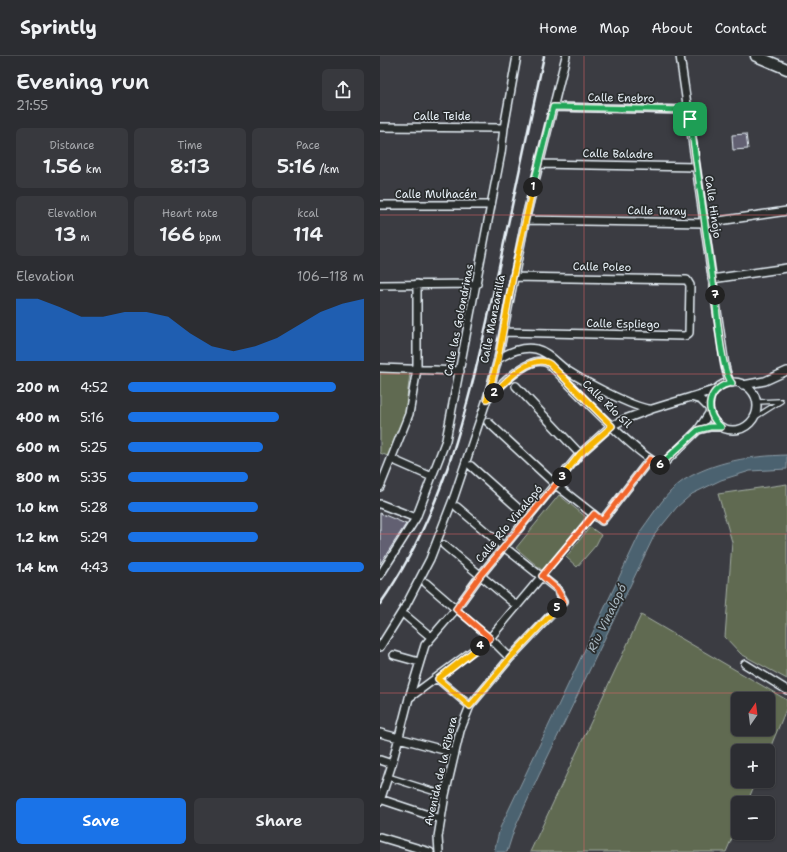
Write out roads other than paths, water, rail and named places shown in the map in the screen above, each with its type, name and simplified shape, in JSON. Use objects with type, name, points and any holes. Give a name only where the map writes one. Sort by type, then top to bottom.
[{"type":"main road","points":[[756,56],[787,69]]},
{"type":"street","name":"Calle las Golondrinas","points":[[380,574],[416,518],[446,440],[477,284],[517,56]]},
{"type":"street","name":"Calle Manzanilla","points":[[380,648],[405,607],[430,559],[454,497],[487,399],[498,359],[525,220],[566,56]]},
{"type":"street","name":"Calle Hinojo","points":[[680,56],[725,366],[728,378],[732,383]]},
{"type":"street","name":"Calle Enebro","points":[[553,107],[688,110]]},
{"type":"street","name":"Calle Teide","points":[[380,127],[504,128]]},
{"type":"street","name":"Calle Baladre","points":[[539,164],[696,167]]},
{"type":"street","name":"Calle Mulhacén","points":[[380,205],[491,205]]},
{"type":"street","name":"Calle Taray","points":[[525,220],[705,223],[787,211]]},
{"type":"street","points":[[712,279],[787,268]]},
{"type":"street","name":"Calle Poleo","points":[[513,277],[689,281]]},
{"type":"street","name":"Calle Espliego","points":[[503,332],[688,336],[689,281]]},
{"type":"street","points":[[380,487],[409,414],[417,369],[417,284]]},
{"type":"street","points":[[380,285],[477,284]]},
{"type":"street","points":[[498,359],[519,349],[536,349],[549,355],[569,372],[637,407],[652,409]]},
{"type":"street","name":"Calle Manzanilla","points":[[487,399],[509,378],[534,361],[543,360],[550,364]]},
{"type":"street","name":"Calle Río Sil","points":[[550,364],[612,426],[650,459]]},
{"type":"street","points":[[380,368],[460,371]]},
{"type":"street","points":[[488,422],[556,485],[602,521],[650,459],[657,464],[662,465],[698,430],[709,410],[712,394],[716,389],[732,383],[743,385],[765,381],[787,371]]},
{"type":"street","points":[[698,430],[710,427],[721,427],[736,430],[749,424],[754,418],[755,398],[759,386],[765,381]]},
{"type":"street","points":[[743,385],[755,398]]},
{"type":"street","points":[[516,386],[580,454]]},
{"type":"street","name":"Calle Río Vinalopó","points":[[380,799],[392,764],[409,698],[425,645],[456,609],[480,576],[580,454],[612,426],[625,419],[652,409],[716,389]]},
{"type":"street","points":[[691,397],[701,400],[709,410],[712,418],[721,427]]},
{"type":"street","points":[[625,419],[629,413],[629,403]]},
{"type":"street","points":[[391,459],[432,476]]},
{"type":"street","points":[[471,466],[529,518]]},
{"type":"street","points":[[380,504],[416,518]]},
{"type":"street","points":[[457,506],[504,547],[542,576]]},
{"type":"street","points":[[409,698],[438,679],[490,638],[594,514]]},
{"type":"street","points":[[444,545],[517,606]]},
{"type":"street","name":"Avenida de la Ribera","points":[[439,852],[438,837],[445,795],[460,731],[470,706],[510,658],[564,601],[557,589],[542,576]]},
{"type":"street","points":[[426,583],[490,638],[510,658]]},
{"type":"street","points":[[406,616],[431,638]]},
{"type":"street","points":[[394,655],[419,662]]},
{"type":"street","points":[[745,664],[787,690]]},
{"type":"street","points":[[438,679],[470,706]]},
{"type":"street","points":[[380,733],[455,753]]},
{"type":"street","points":[[380,760],[392,764]]},
{"type":"street","points":[[388,776],[445,795]]},
{"type":"street","points":[[380,799],[440,819]]},
{"type":"street","points":[[380,837],[430,852]]},
{"type":"lane","points":[[754,418],[781,401],[755,398]]},
{"type":"water","name":"Riu Vinalopó","points":[[787,455],[787,469],[750,471],[721,480],[692,494],[677,507],[655,534],[539,775],[514,830],[507,852],[494,852],[500,828],[642,529],[656,510],[672,490],[684,480],[708,468],[747,458]]},
{"type":"railway","points":[[380,604],[402,570],[421,534],[451,458],[463,418],[483,339],[544,56]]}]
